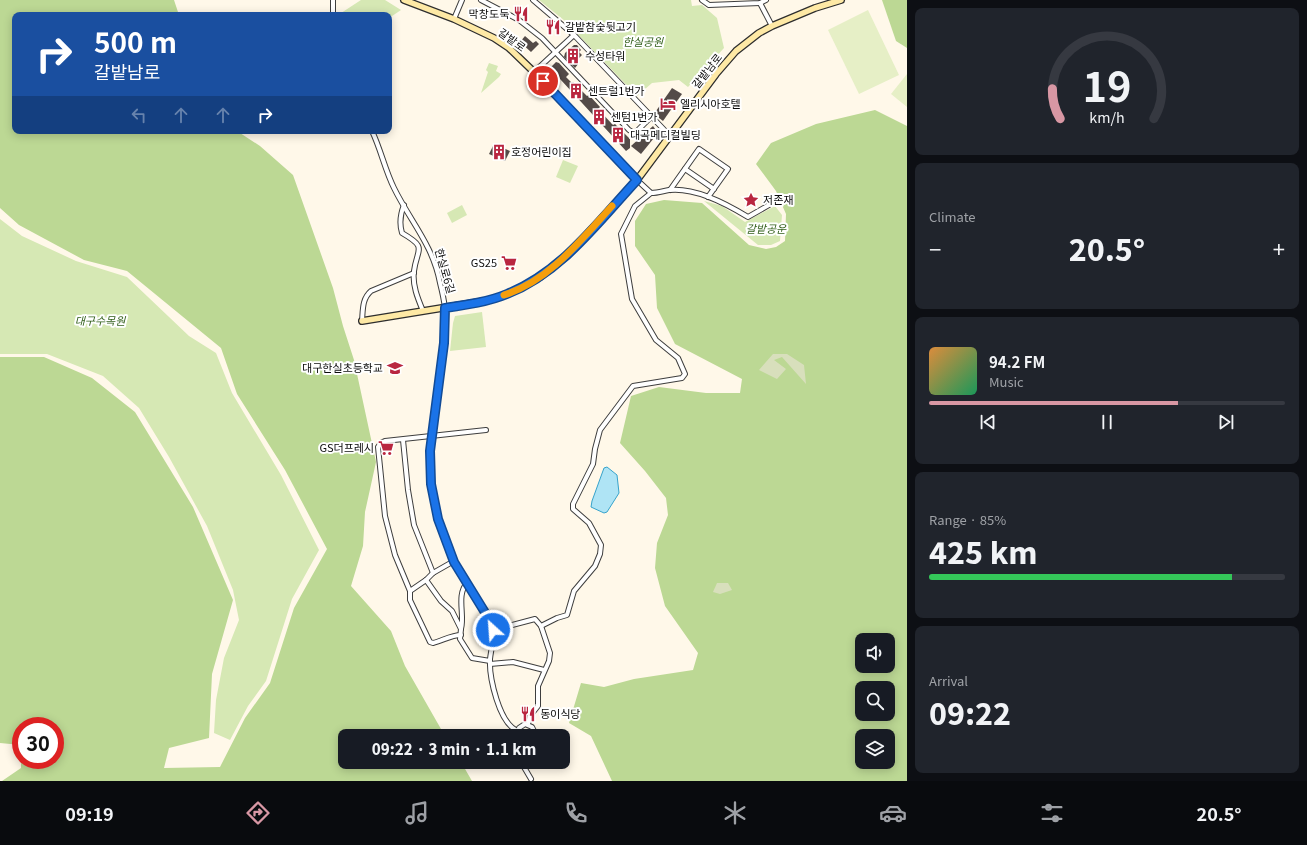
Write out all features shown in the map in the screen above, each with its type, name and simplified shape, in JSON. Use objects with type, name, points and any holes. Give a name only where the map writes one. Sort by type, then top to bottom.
[{"type":"main road","name":"갈밭로","points":[[404,0],[454,19],[494,38],[509,48],[534,72],[637,180]]},
{"type":"main road","name":"갈밭남로","points":[[362,320],[485,301],[508,294],[540,277],[568,255],[637,180],[736,51],[759,33],[772,26],[815,8],[841,0]]},
{"type":"street","points":[[333,0],[333,12]]},
{"type":"street","points":[[454,19],[462,0]]},
{"type":"street","points":[[481,0],[519,20],[542,38],[629,130],[634,132],[637,131],[652,117]]},
{"type":"street","points":[[533,0],[574,35],[670,136]]},
{"type":"street","points":[[702,0],[709,5],[760,3],[766,0]]},
{"type":"street","points":[[760,3],[772,26]]},
{"type":"street","points":[[534,72],[574,35]]},
{"type":"street","name":"한실로6길","points":[[373,134],[382,161],[394,189],[424,238],[437,269],[445,308],[444,343],[430,462],[434,499],[438,519],[454,562],[489,619],[493,630]]},
{"type":"street","points":[[670,190],[699,149],[728,170],[708,197]]},
{"type":"street","points":[[685,169],[714,189]]},
{"type":"street","points":[[637,180],[651,193]]},
{"type":"street","points":[[541,626],[567,615],[574,592],[595,566],[600,554],[601,545],[589,523],[573,509],[593,464],[594,449],[600,430],[633,386],[682,378],[685,374],[678,358],[656,340],[632,299],[621,234],[635,206],[651,193],[670,190],[684,191],[708,197],[725,203],[748,217],[770,205]]},
{"type":"street","points":[[404,205],[400,214],[400,226],[402,233],[417,243],[420,250],[414,273],[414,286],[423,311]]},
{"type":"street","points":[[417,243],[424,238]]},
{"type":"street","points":[[362,320],[364,301],[366,295],[371,290],[414,273]]},
{"type":"street","points":[[460,635],[433,644],[430,642],[410,600],[410,591],[395,555],[387,527],[378,447],[380,443],[385,441],[486,430]]},
{"type":"street","points":[[403,440],[405,471],[412,518],[422,548],[433,572]]},
{"type":"street","points":[[410,591],[426,580],[433,572],[454,562]]},
{"type":"street","points":[[426,580],[441,601],[452,611],[461,629]]},
{"type":"street","points":[[467,583],[462,591],[463,622],[460,639],[472,658],[490,662],[513,662],[544,670]]},
{"type":"street","points":[[514,729],[511,727],[503,715],[497,700],[490,662],[493,630],[535,619],[541,626],[550,653],[549,661],[538,686],[538,706],[530,716],[528,724]]},
{"type":"street","points":[[519,729],[520,726],[528,724]]},
{"type":"street","points":[[528,724],[533,729]]},
{"type":"street","points":[[525,769],[531,779]]},
{"type":"green space","points":[[0,0],[174,0],[178,12],[12,12],[12,134],[242,134],[260,146],[293,175],[333,288],[354,360],[376,462],[365,512],[363,546],[351,586],[391,631],[405,666],[441,729],[338,729],[338,769],[465,769],[472,781],[2,781],[20,769],[64,769],[64,717],[12,717],[12,744],[0,743],[0,357],[44,357],[92,378],[135,412],[193,507],[233,600],[212,674],[209,738],[169,748],[164,768],[220,767],[245,718],[270,683],[294,608],[327,549],[285,470],[237,394],[221,348],[127,271],[84,260],[19,225],[0,208]]},
{"type":"green space","points":[[361,0],[385,0],[401,10],[392,16],[392,12],[343,12]]},
{"type":"green space","name":"한실공원","points":[[539,0],[691,0],[692,6],[702,5],[717,18],[724,48],[688,87],[679,80],[652,83],[637,96],[565,21]]},
{"type":"green space","points":[[882,0],[907,0],[907,48],[896,41]]},
{"type":"green space","points":[[868,10],[899,75],[859,94],[828,30]]},
{"type":"green space","points":[[489,63],[498,66],[496,71],[501,74],[481,93],[488,72],[486,70]]},
{"type":"green space","points":[[907,74],[907,107],[891,94]]},
{"type":"green space","points":[[875,110],[907,126],[907,781],[612,781],[591,736],[569,723],[581,683],[604,687],[634,679],[693,670],[698,653],[665,606],[655,568],[657,543],[668,515],[666,498],[645,471],[620,443],[631,396],[659,387],[706,393],[740,393],[742,379],[675,344],[657,308],[655,275],[635,246],[635,221],[646,204],[664,200],[702,203],[749,245],[766,249],[776,247],[785,241],[786,214],[776,191],[756,164],[771,143],[816,124]]},
{"type":"green space","points":[[563,160],[578,166],[570,183],[556,177]]},
{"type":"green space","name":"갈밭공운","points":[[704,201],[722,206],[745,222],[775,206],[782,215],[780,241],[771,245],[758,245]]},
{"type":"green space","points":[[462,205],[467,215],[452,223],[447,213]]},
{"type":"green space","name":"대구수목원","points":[[0,219],[22,236],[76,261],[127,277],[189,336],[216,353],[232,393],[281,475],[319,550],[292,599],[266,681],[248,706],[230,740],[214,733],[216,700],[224,658],[239,620],[233,590],[207,526],[169,457],[139,408],[103,376],[47,354],[0,354]]},
{"type":"green space","points":[[482,312],[486,347],[450,351],[455,316]]},
{"type":"green space","points":[[773,354],[787,354],[804,365],[806,384],[782,357],[774,360],[786,369],[777,379],[759,370]]},
{"type":"green space","points":[[717,583],[728,583],[732,590],[720,594],[713,592]]},
{"type":"water","points":[[607,467],[617,475],[619,493],[607,512],[604,513],[591,507],[604,468]]},
{"type":"building","points":[[525,36],[533,43],[536,41],[539,44],[531,52],[520,42]]},
{"type":"building","name":"수성타워","points":[[574,45],[577,45],[581,50],[579,52],[582,55],[576,61],[579,63],[575,68],[564,57],[565,53]]},
{"type":"building","points":[[556,62],[559,63],[569,74],[566,77],[587,96],[589,95],[600,107],[598,109],[613,125],[615,124],[630,139],[630,148],[626,151],[550,68]]},
{"type":"building","name":"엘리시아호텔","points":[[672,88],[682,94],[663,121],[654,114]]},
{"type":"building","points":[[653,126],[658,133],[641,154],[631,146]]},
{"type":"building","name":"호정어린이집","points":[[494,144],[510,151],[505,161],[489,154]]},
{"type":"slow traffic","points":[[504,295],[540,277],[568,255],[612,206]]},
{"type":"place","name":"막창도둑","points":[[521,14]]},
{"type":"place","name":"갈밭참숯뒷고기","points":[[553,27]]},
{"type":"place","name":"수성타워","points":[[573,56]]},
{"type":"place","name":"센트럴1번가","points":[[576,91]]},
{"type":"place","name":"엘리시아호텔","points":[[668,104]]},
{"type":"place","name":"센텀1번가","points":[[599,117]]},
{"type":"place","name":"대곡메디컬빌딩","points":[[618,135]]},
{"type":"place","name":"호정어린이집","points":[[499,152]]},
{"type":"place","name":"저존재","points":[[751,200]]},
{"type":"place","name":"GS25","points":[[509,263]]},
{"type":"place","name":"대구한실초등학교","points":[[395,368]]},
{"type":"place","name":"GS더프레시","points":[[386,448]]},
{"type":"place","name":"동이식당","points":[[528,714]]},
{"type":"route","points":[[493,630],[489,619],[454,562],[438,519],[431,484],[430,451],[444,343],[445,308],[485,301],[508,294],[540,277],[568,255],[637,180],[543,81]]}]
